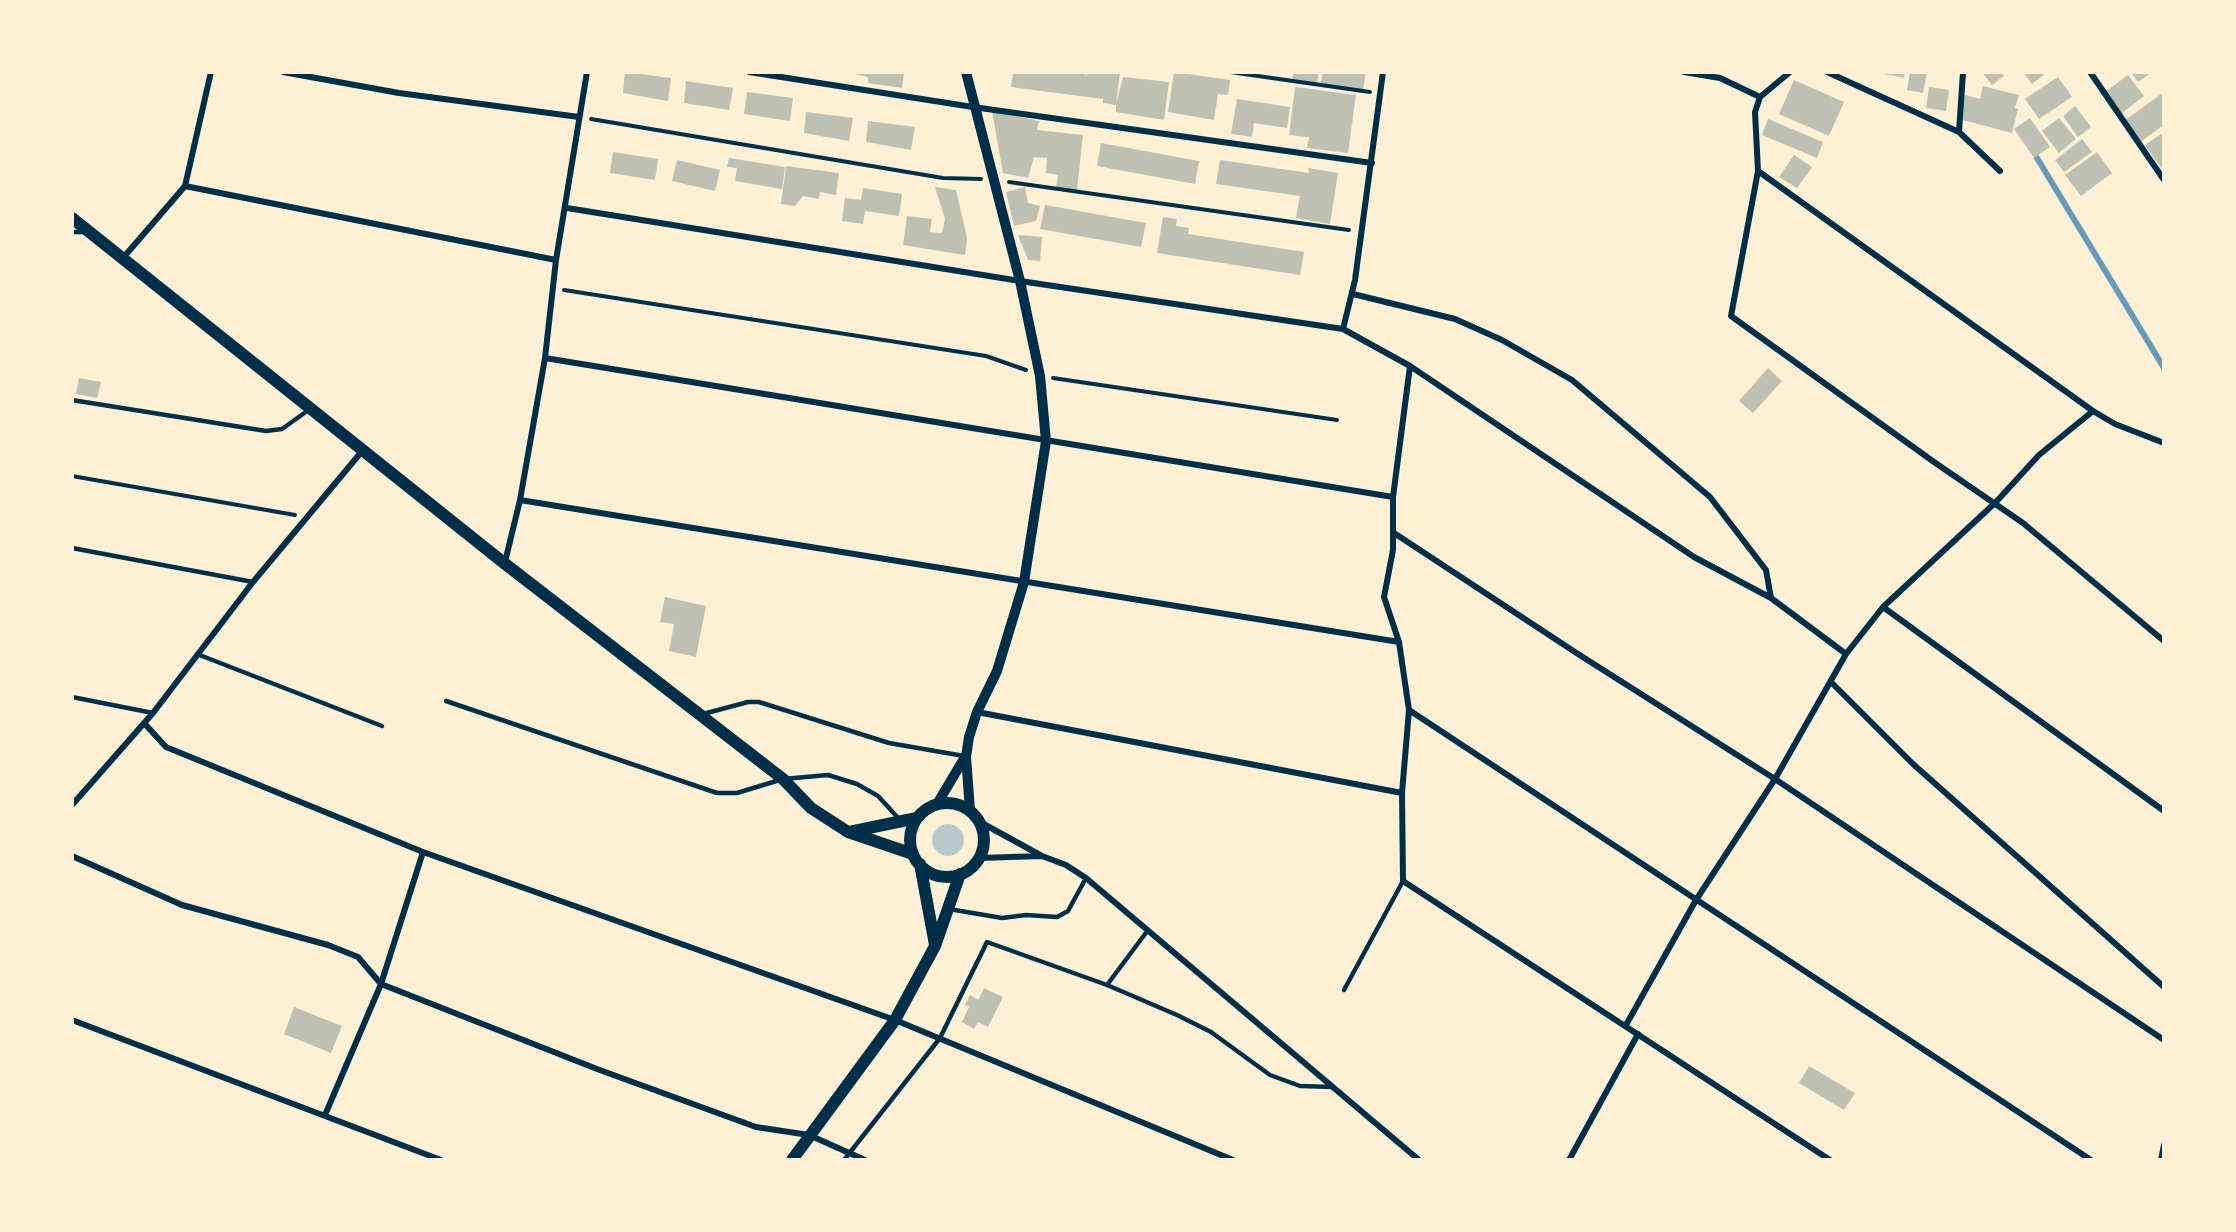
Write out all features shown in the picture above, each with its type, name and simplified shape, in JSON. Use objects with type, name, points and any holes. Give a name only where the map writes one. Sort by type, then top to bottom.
[{"type":"main road","points":[[72,218],[504,563],[783,779],[811,808],[848,832],[917,859],[939,876],[960,874]]},
{"type":"main road","points":[[792,1160],[895,1020],[935,946],[960,874],[980,858],[984,844],[981,822],[970,810],[950,802],[937,804],[925,810],[917,818],[910,836],[935,946]]},
{"type":"main road","points":[[848,832],[917,818]]},
{"type":"street","points":[[123,258],[185,186],[211,72]]},
{"type":"street","points":[[283,72],[399,93],[579,117]]},
{"type":"street","points":[[504,563],[520,500],[546,358],[556,260],[567,208],[587,72]]},
{"type":"street","points":[[748,72],[974,107],[1372,163]]},
{"type":"street","points":[[937,804],[966,757],[977,712],[997,671],[1024,582],[1046,441],[1040,376],[1020,281],[966,72]]},
{"type":"street","points":[[1343,329],[1353,294],[1383,72]]},
{"type":"street","points":[[1684,72],[1720,78],[1760,97]]},
{"type":"street","points":[[1791,72],[1760,97],[1755,112],[1758,171],[1731,316],[1934,462],[1996,502],[2164,641]]},
{"type":"street","points":[[1827,72],[1959,132],[2000,171]]},
{"type":"street","points":[[1959,132],[1963,72]]},
{"type":"street","points":[[2090,72],[2164,180]]},
{"type":"street","points":[[1758,171],[2093,411],[2115,424],[2164,443]]},
{"type":"street","points":[[185,186],[556,260]]},
{"type":"street","points":[[567,208],[1020,281],[1343,329],[1410,366],[1694,557],[1771,598],[1846,654]]},
{"type":"street","points":[[1353,294],[1455,319],[1502,340],[1572,380],[1710,497],[1766,570],[1771,598]]},
{"type":"street","points":[[546,358],[1393,497]]},
{"type":"street","points":[[1410,366],[1393,497],[1394,533],[1384,597],[1399,642],[1409,710],[1402,792],[1403,881],[1830,1160]]},
{"type":"street","points":[[1626,1025],[1696,900],[1775,779],[1832,683],[1846,654],[1883,608],[1996,502],[2039,454],[2093,411]]},
{"type":"street","points":[[72,805],[153,713],[253,582],[363,450]]},
{"type":"street","points":[[520,500],[1399,642]]},
{"type":"street","points":[[1394,533],[1578,654],[1775,779],[2164,1040]]},
{"type":"street","points":[[1883,608],[2164,811]]},
{"type":"street","points":[[1832,683],[1913,764],[2164,987]]},
{"type":"street","points":[[1409,710],[2091,1160]]},
{"type":"street","points":[[977,712],[1402,792]]},
{"type":"street","points":[[144,723],[166,747],[423,852],[895,1020],[1233,1160]]},
{"type":"street","points":[[966,757],[970,810]]},
{"type":"street","points":[[981,822],[1042,856],[1066,865],[1086,878],[1336,1087],[1419,1160]]},
{"type":"street","points":[[325,1115],[381,984],[423,852]]},
{"type":"street","points":[[72,856],[182,905],[328,945],[358,957],[381,984],[722,1116],[756,1127],[809,1135],[865,1160]]},
{"type":"street","points":[[980,858],[1042,856]]},
{"type":"street","points":[[72,1020],[441,1160]]},
{"type":"street","points":[[1569,1160],[1638,1034]]},
{"type":"street","points":[[2161,1160],[2164,1145]]},
{"type":"lane","points":[[72,232],[90,232]]},
{"type":"lane","points":[[72,400],[266,431],[282,429],[310,409]]},
{"type":"lane","points":[[72,548],[253,582]]},
{"type":"lane","points":[[197,654],[382,726]]},
{"type":"lane","points":[[72,697],[153,713]]},
{"type":"lane","points":[[446,701],[717,793],[737,793],[783,779],[828,775],[858,784],[878,796],[901,822]]},
{"type":"lane","points":[[700,715],[748,702],[759,702],[889,743],[966,757]]},
{"type":"lane","points":[[948,909],[1002,918],[1026,915],[1057,917],[1068,911],[1086,878]]},
{"type":"lane","points":[[1344,990],[1403,881]]},
{"type":"lane","points":[[1107,985],[1148,930]]},
{"type":"lane","points":[[844,1160],[939,1038],[987,942],[1107,985],[1210,1032],[1270,1075],[1300,1086],[1336,1087]]},
{"type":"path","points":[[1230,72],[1380,93]]},
{"type":"path","points":[[579,117],[943,178],[993,180],[1362,232]]},
{"type":"path","points":[[553,288],[986,356],[1040,376],[1337,420]]},
{"type":"path","points":[[72,476],[308,517]]},
{"type":"shaded area","points":[[948,824],[959,829],[964,840],[959,851],[948,856],[937,851],[932,840],[937,829]]},
{"type":"building","points":[[625,72],[671,78],[668,101],[623,93]]},
{"type":"building","points":[[846,72],[904,72],[902,88],[868,83],[868,77]]},
{"type":"building","points":[[1013,72],[1084,72],[1086,76],[1087,72],[1120,72],[1116,104],[1123,77],[1169,82],[1164,120],[1116,112],[1116,105],[1103,103],[1103,99],[1011,87]]},
{"type":"building","points":[[1174,72],[1230,80],[1228,95],[1218,94],[1214,120],[1168,112]]},
{"type":"building","points":[[1293,72],[1319,72],[1317,83],[1292,79]]},
{"type":"building","points":[[1323,72],[1366,72],[1363,90],[1321,83]]},
{"type":"building","points":[[1874,72],[1905,72],[1904,78]]},
{"type":"building","points":[[1910,72],[1927,72],[1923,93],[1907,90]]},
{"type":"building","points":[[1982,72],[2001,72],[2004,76],[1992,85]]},
{"type":"building","points":[[2023,72],[2047,72],[2032,84]]},
{"type":"building","points":[[2131,72],[2152,72],[2138,82]]},
{"type":"building","points":[[2128,75],[2144,96],[2122,113],[2105,92]]},
{"type":"building","points":[[2058,77],[2072,97],[2039,119],[2025,99]]},
{"type":"building","points":[[1794,80],[1844,102],[1829,136],[1779,114]]},
{"type":"building","points":[[686,81],[733,88],[729,110],[684,103]]},
{"type":"building","points":[[1983,86],[2019,95],[2012,133],[1959,119],[1965,95],[1980,99]]},
{"type":"building","points":[[1295,87],[1356,95],[1348,153],[1307,148],[1309,137],[1289,135]]},
{"type":"building","points":[[1929,87],[1949,90],[1946,111],[1926,108]]},
{"type":"building","points":[[747,92],[793,98],[790,121],[744,114]]},
{"type":"building","points":[[2164,92],[2164,125],[2140,142],[2124,121]]},
{"type":"building","points":[[1237,99],[1290,107],[1287,128],[1254,123],[1252,137],[1231,134]]},
{"type":"building","points":[[2075,106],[2091,127],[2078,137],[2063,116]]},
{"type":"building","points":[[992,111],[1039,121],[1037,130],[1083,135],[1077,190],[1056,188],[1058,175],[1046,173],[1047,158],[1034,157],[1028,178],[1003,173]]},
{"type":"building","points":[[806,112],[853,118],[849,141],[804,133]]},
{"type":"building","points":[[2030,118],[2050,147],[2034,158],[2014,129]]},
{"type":"building","points":[[2059,118],[2076,139],[2059,153],[2042,131]]},
{"type":"building","points":[[1768,119],[1823,142],[1817,158],[1762,135]]},
{"type":"building","points":[[868,121],[915,127],[911,150],[866,142]]},
{"type":"building","points":[[2164,132],[2164,172],[2145,145]]},
{"type":"building","points":[[2082,139],[2092,152],[2064,172],[2055,160]]},
{"type":"building","points":[[1101,143],[1199,161],[1195,184],[1097,166]]},
{"type":"building","points":[[613,152],[658,159],[655,180],[610,173]]},
{"type":"building","points":[[2097,152],[2112,173],[2081,196],[2065,175]]},
{"type":"building","points":[[1794,155],[1812,167],[1797,188],[1779,177]]},
{"type":"building","points":[[729,158],[785,167],[782,189],[735,181],[737,168],[727,167]]},
{"type":"building","points":[[677,160],[720,170],[715,191],[672,181]]},
{"type":"building","points":[[1220,160],[1309,173],[1308,168],[1338,173],[1330,224],[1296,218],[1300,196],[1216,184]]},
{"type":"building","points":[[786,166],[839,173],[836,195],[820,192],[819,199],[803,196],[795,206],[781,204]]},
{"type":"building","points":[[935,187],[956,190],[967,238],[965,255],[903,245],[907,216],[932,219],[930,232],[942,233],[945,219]]},
{"type":"building","points":[[1025,187],[1028,203],[1040,206],[1036,221],[1014,226],[1006,192]]},
{"type":"building","points":[[863,188],[902,194],[899,216],[865,211],[863,224],[842,221],[845,198],[861,200]]},
{"type":"building","points":[[1045,205],[1146,223],[1141,247],[1040,229]]},
{"type":"building","points":[[1163,217],[1177,219],[1176,226],[1189,228],[1188,234],[1304,252],[1300,275],[1157,253]]},
{"type":"building","points":[[1018,235],[1042,237],[1040,261],[1028,260]]},
{"type":"building","points":[[1768,368],[1782,381],[1753,413],[1739,401]]},
{"type":"building","points":[[79,378],[101,382],[97,398],[76,394]]},
{"type":"building","points":[[665,597],[706,606],[696,657],[669,651],[674,624],[660,622]]},
{"type":"building","points":[[984,988],[1003,997],[988,1027],[978,1022],[974,1029],[962,1022],[969,1007],[965,1005],[970,995],[978,1000]]},
{"type":"building","points":[[294,1007],[342,1026],[331,1053],[284,1034]]},
{"type":"building","points":[[1809,1066],[1855,1093],[1844,1110],[1799,1083]]},
{"type":"waterway","points":[[2037,158],[2164,368]]}]
